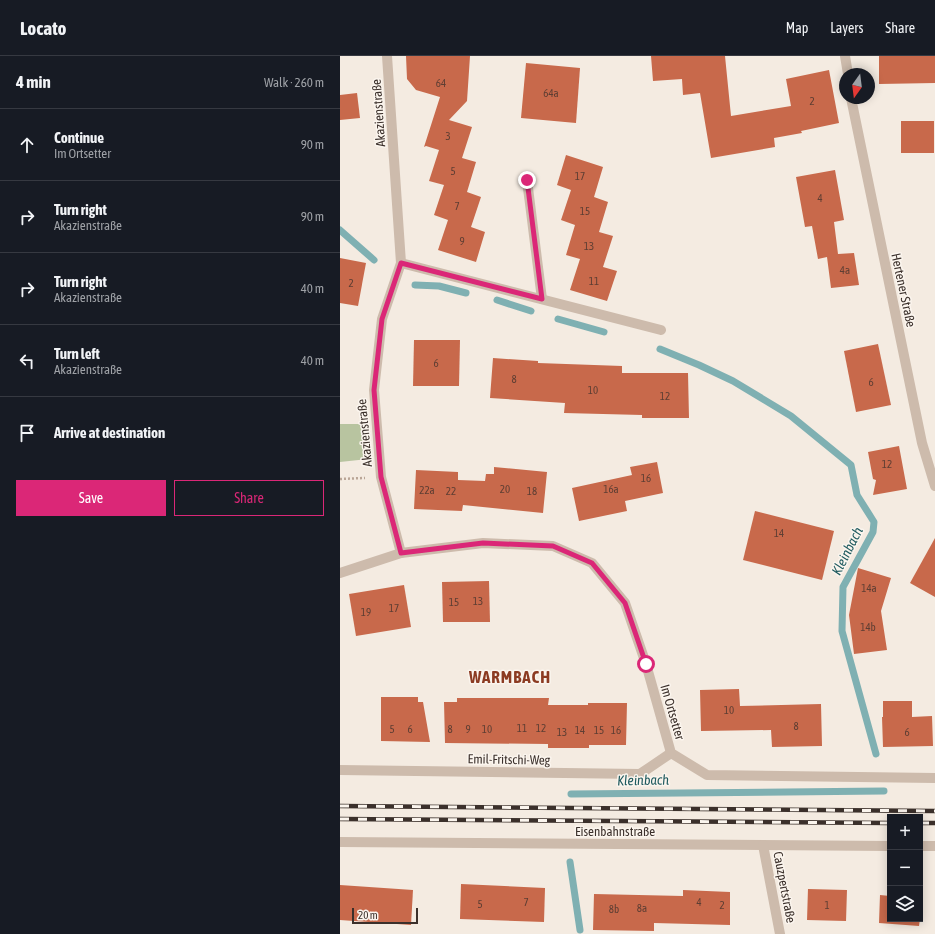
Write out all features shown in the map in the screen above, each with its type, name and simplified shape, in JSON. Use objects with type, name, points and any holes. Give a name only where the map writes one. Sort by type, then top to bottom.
[{"type":"street","name":"Akazienstraße","points":[[387,56],[401,263],[382,319],[374,390],[381,477],[401,553]]},
{"type":"street","points":[[845,56],[847,68]]},
{"type":"street","name":"Hertener Straße","points":[[852,104],[922,443],[935,486]]},
{"type":"street","points":[[527,180],[542,299]]},
{"type":"street","points":[[401,263],[661,330]]},
{"type":"street","name":"Im Ortsetter","points":[[340,573],[401,553],[483,543],[553,546],[592,563],[625,603],[646,664],[671,753],[707,774],[935,778]]},
{"type":"street","name":"Emil-Fritschi-Weg","points":[[340,770],[640,774],[671,753]]},
{"type":"street","name":"Eisenbahnstraße","points":[[340,842],[887,846]]},
{"type":"street","name":"Cauzpertstraße","points":[[763,845],[780,934]]},
{"type":"street","points":[[923,846],[935,846]]},
{"type":"path","points":[[340,479],[381,477]]},
{"type":"green space","points":[[340,424],[368,424],[368,459],[340,462]]},
{"type":"building","points":[[406,56],[470,56],[467,101],[449,120],[472,127],[462,158],[476,162],[467,192],[481,197],[471,227],[485,232],[476,262],[438,250],[448,220],[434,215],[444,185],[429,181],[439,150],[426,146],[424,147],[440,97],[416,90],[407,79]]},
{"type":"building","points":[[651,56],[725,56],[731,116],[791,106],[786,79],[829,70],[839,123],[801,131],[802,133],[774,138],[775,147],[711,158],[700,93],[683,95],[682,79],[653,81]]},
{"type":"building","points":[[879,56],[935,56],[935,83],[879,84]]},
{"type":"building","points":[[526,63],[580,68],[576,123],[521,118]]},
{"type":"building","points":[[357,93],[360,118],[340,120],[340,95]]},
{"type":"building","points":[[901,121],[934,121],[934,153],[901,153]]},
{"type":"building","points":[[566,155],[603,167],[594,197],[608,202],[599,232],[613,236],[603,267],[617,271],[607,301],[570,290],[580,259],[566,255],[575,225],[561,220],[571,190],[557,185]]},
{"type":"building","points":[[835,170],[844,220],[834,222],[838,254],[854,253],[859,285],[831,288],[827,257],[818,259],[812,226],[805,227],[796,177]]},
{"type":"building","points":[[340,258],[366,263],[358,306],[340,303]]},
{"type":"building","points":[[414,340],[460,340],[459,386],[413,386]]},
{"type":"building","points":[[878,344],[891,405],[856,412],[844,351]]},
{"type":"building","points":[[493,358],[538,361],[538,363],[622,366],[622,373],[688,373],[689,418],[642,418],[642,415],[564,413],[565,403],[490,398]]},
{"type":"building","points":[[899,446],[907,489],[873,495],[876,480],[873,479],[868,452]]},
{"type":"building","points":[[657,462],[663,493],[625,501],[627,511],[579,521],[572,488],[632,475],[630,467]]},
{"type":"building","points":[[494,467],[547,472],[543,513],[463,505],[462,511],[414,509],[416,470],[458,472],[458,480],[485,481],[486,474],[494,474]]},
{"type":"building","points":[[755,511],[834,531],[822,580],[743,560]]},
{"type":"building","points":[[935,538],[935,597],[910,583]]},
{"type":"building","points":[[858,568],[891,578],[881,611],[887,650],[854,654],[849,615]]},
{"type":"building","points":[[489,581],[490,622],[443,622],[442,582]]},
{"type":"building","points":[[404,585],[411,627],[356,636],[349,594]]},
{"type":"building","points":[[739,689],[740,706],[821,704],[822,746],[772,747],[771,730],[701,731],[700,690]]},
{"type":"building","points":[[381,697],[418,697],[418,702],[423,702],[430,742],[381,741]]},
{"type":"building","points":[[457,698],[549,698],[548,705],[627,703],[626,745],[589,745],[589,748],[548,748],[548,744],[445,743],[444,702],[457,702]]},
{"type":"building","points":[[883,701],[912,701],[912,717],[932,716],[933,746],[883,747]]},
{"type":"building","points":[[461,884],[545,888],[544,922],[460,919]]},
{"type":"building","points":[[340,885],[413,890],[411,925],[340,920]]},
{"type":"building","points":[[808,889],[847,890],[846,921],[807,920]]},
{"type":"building","points":[[683,890],[730,892],[730,925],[654,923],[654,931],[593,930],[594,894],[683,896]]},
{"type":"building","points":[[880,895],[887,896],[887,922],[920,922],[919,926],[879,923]]},
{"type":"waterway","points":[[340,230],[374,260]]},
{"type":"waterway","points":[[415,285],[439,286],[466,293]]},
{"type":"waterway","points":[[497,300],[531,311]]},
{"type":"waterway","points":[[558,319],[604,332]]},
{"type":"waterway","name":"Kleinbach","points":[[660,349],[733,381],[791,416],[851,465],[857,495],[874,522],[873,532],[843,587],[842,631],[876,754]]},
{"type":"waterway","name":"Kleinbach","points":[[571,794],[884,791]]},
{"type":"waterway","name":"Kleinbach","points":[[570,862],[580,930]]},
{"type":"railway","points":[[340,806],[935,811]]},
{"type":"railway","points":[[340,819],[887,823]]},
{"type":"railway","points":[[923,823],[935,823]]},
{"type":"district","name":"WARMBACH","points":[[510,677]]},
{"type":"route","points":[[527,180],[542,299],[401,263],[382,319],[374,390],[381,477],[401,553],[483,543],[553,546],[592,563],[625,603],[646,664]]}]
